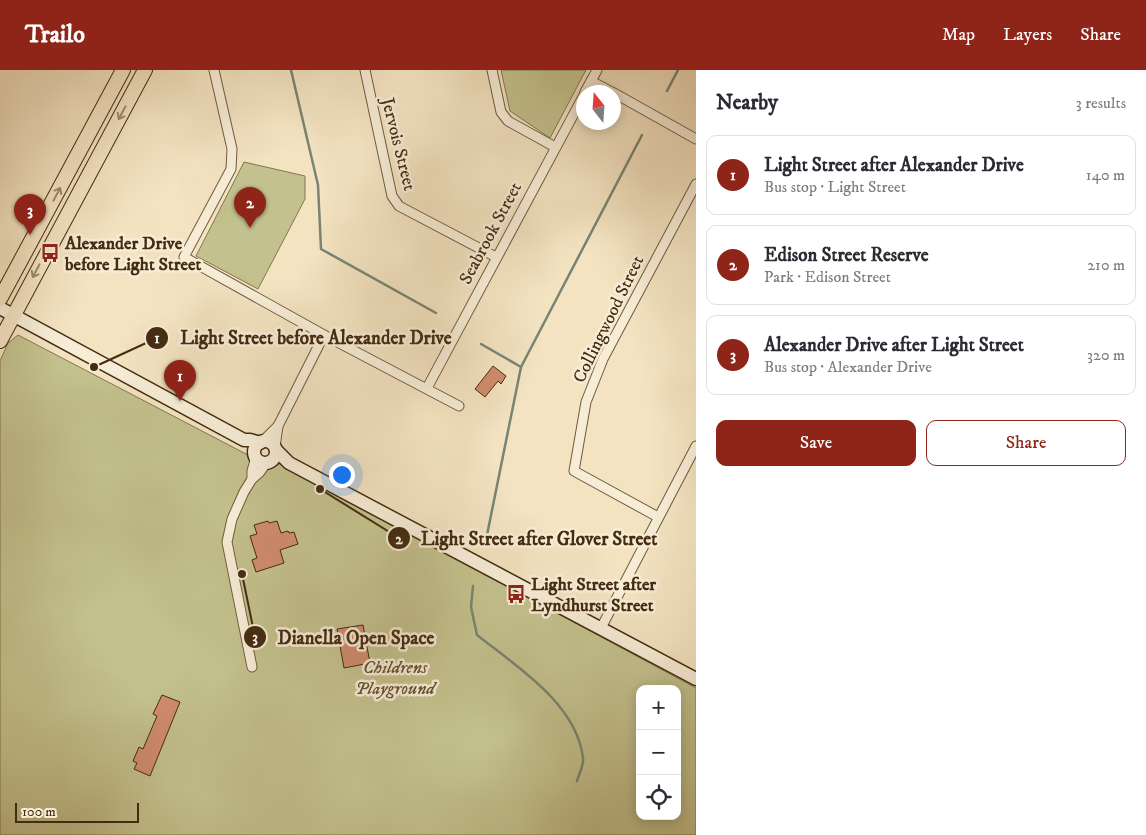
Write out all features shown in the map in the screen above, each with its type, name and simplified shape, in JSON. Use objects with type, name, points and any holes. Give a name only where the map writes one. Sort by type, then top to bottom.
[{"type":"main road","points":[[0,299],[123,70]]},
{"type":"main road","points":[[0,341],[145,70]]},
{"type":"street","points":[[214,70],[232,149],[231,169],[184,257],[324,335],[459,406]]},
{"type":"street","name":"Jervois Street","points":[[365,70],[392,196],[399,206],[496,257]]},
{"type":"street","points":[[492,70],[502,112],[508,121],[555,147]]},
{"type":"street","name":"Seabrook Street","points":[[589,85],[597,70]]},
{"type":"street","points":[[591,81],[598,85]]},
{"type":"street","points":[[621,97],[696,139]]},
{"type":"street","name":"Seabrook Street","points":[[427,388],[576,109]]},
{"type":"street","name":"Collingwood Street","points":[[658,517],[574,470],[586,402],[603,359],[696,184]]},
{"type":"street","points":[[0,308],[244,440],[246,446],[266,452],[289,463],[696,679]]},
{"type":"street","points":[[252,667],[227,542],[232,519],[252,479],[252,471],[266,452],[324,335]]},
{"type":"street","points":[[601,628],[696,446]]},
{"type":"green space","points":[[501,70],[586,70],[578,85],[576,85],[576,89],[550,138],[510,111]]},
{"type":"green space","points":[[244,162],[305,176],[305,199],[258,289],[196,256]]},
{"type":"green space","name":"Childrens Playground","points":[[18,335],[248,455],[272,460],[696,688],[696,835],[0,835],[0,361],[8,343]]},
{"type":"building","points":[[493,366],[506,376],[501,384],[498,381],[485,397],[475,389]]},
{"type":"building","points":[[268,521],[269,523],[277,521],[281,533],[294,532],[298,544],[280,550],[284,563],[256,572],[252,560],[257,558],[250,536],[257,534],[254,525]]},
{"type":"building","points":[[363,625],[370,663],[344,668],[337,629]]},
{"type":"building","points":[[162,695],[180,702],[150,776],[134,769],[137,763],[133,761],[139,747],[143,749],[157,716],[153,714]]},
{"type":"waterway","points":[[291,70],[318,185],[321,249],[436,313]]},
{"type":"waterway","points":[[667,91],[678,70]]},
{"type":"waterway","points":[[487,535],[521,367],[642,135]]},
{"type":"waterway","points":[[481,344],[521,367]]},
{"type":"waterway","points":[[473,586],[471,607],[477,635],[526,673],[557,704],[569,720],[578,738],[583,758],[577,781]]},
{"type":"place","name":"Edison Street Reserve","points":[[250,228]]},
{"type":"place","name":"Alexander Drive after Light Street","points":[[30,235]]},
{"type":"place","name":"Alexander Drive before Light Street","points":[[50,253]]},
{"type":"place","name":"Light Street before Alexander Drive","points":[[94,367]]},
{"type":"place","name":"Light Street after Alexander Drive","points":[[180,401]]},
{"type":"place","name":"Light Street after Glover Street","points":[[320,489]]},
{"type":"place","name":"Dianella Open Space","points":[[242,574]]},
{"type":"place","name":"Light Street after Lyndhurst Street","points":[[516,594]]}]
